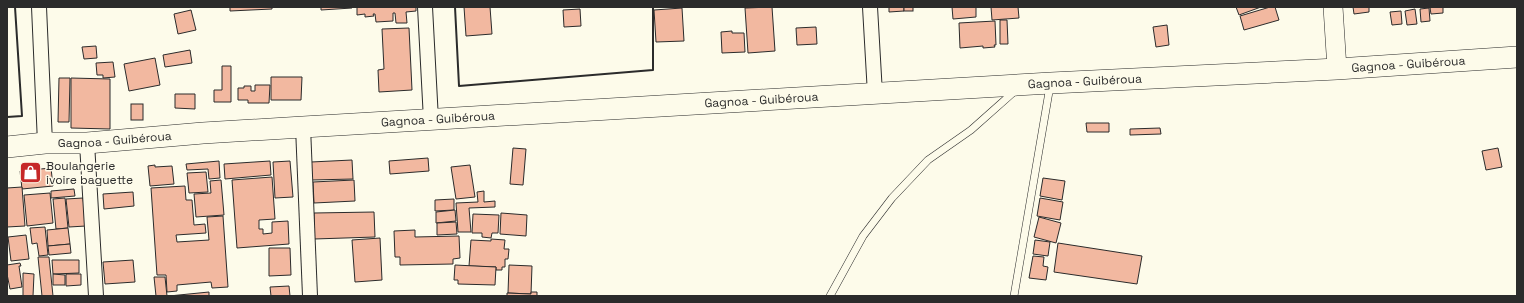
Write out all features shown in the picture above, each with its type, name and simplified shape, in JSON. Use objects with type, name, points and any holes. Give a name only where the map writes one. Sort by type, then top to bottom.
[{"type":"main road","name":"Gagnoa - Guibéroua","points":[[7,147],[45,143],[87,143],[203,133],[303,127],[1021,86],[1051,83],[1337,69],[1517,57]]},
{"type":"street","points":[[39,7],[45,143]]},
{"type":"street","points":[[425,7],[431,120]]},
{"type":"street","points":[[870,7],[874,94]]},
{"type":"street","points":[[1333,7],[1337,69]]},
{"type":"street","points":[[303,127],[310,296]]},
{"type":"street","points":[[87,143],[96,296]]},
{"type":"lane","points":[[1014,296],[1051,83]]},
{"type":"lane","points":[[830,296],[863,236],[892,198],[928,160],[971,130],[1021,86]]},
{"type":"building","points":[[230,7],[272,7],[272,9],[230,11]]},
{"type":"building","points":[[321,7],[352,7],[352,8],[321,10]]},
{"type":"building","points":[[357,7],[416,7],[416,11],[406,12],[407,23],[396,23],[395,13],[393,13],[393,21],[376,22],[375,14],[373,14],[374,16],[365,17],[365,14],[357,15]]},
{"type":"building","points":[[464,7],[490,7],[492,34],[466,36]]},
{"type":"building","points":[[772,7],[775,51],[748,53],[745,8]]},
{"type":"building","points":[[889,7],[904,7],[904,11],[889,12]]},
{"type":"building","points":[[904,7],[913,7],[913,11],[904,11]]},
{"type":"building","points":[[952,7],[976,7],[976,17],[953,19]]},
{"type":"building","points":[[991,7],[1018,7],[1019,18],[992,20]]},
{"type":"building","points":[[1236,7],[1261,7],[1239,15]]},
{"type":"building","points":[[1270,7],[1275,7],[1279,20],[1244,30],[1240,16]]},
{"type":"building","points":[[1353,7],[1369,7],[1369,12],[1354,14]]},
{"type":"building","points":[[1443,7],[1443,13],[1431,14],[1430,8]]},
{"type":"building","points":[[682,8],[684,41],[656,42],[654,10]]},
{"type":"building","points":[[1429,8],[1430,21],[1421,22],[1420,9]]},
{"type":"building","points":[[580,9],[581,26],[564,27],[563,10]]},
{"type":"building","points":[[1415,9],[1417,24],[1407,25],[1405,11]]},
{"type":"building","points":[[191,10],[196,30],[178,34],[174,14]]},
{"type":"building","points":[[1401,11],[1402,24],[1392,25],[1390,12]]},
{"type":"building","points":[[1000,20],[1007,20],[1008,44],[1000,44]]},
{"type":"building","points":[[995,21],[995,47],[983,48],[983,46],[960,48],[959,23]]},
{"type":"building","points":[[1167,25],[1169,45],[1156,47],[1153,27]]},
{"type":"building","points":[[816,27],[817,44],[797,45],[796,28]]},
{"type":"building","points":[[409,28],[412,90],[379,92],[378,70],[384,69],[382,29]]},
{"type":"building","points":[[732,31],[732,33],[744,33],[745,52],[722,53],[721,32]]},
{"type":"building","points":[[96,46],[97,58],[84,59],[82,47]]},
{"type":"building","points":[[190,50],[192,63],[165,67],[163,55]]},
{"type":"building","points":[[155,58],[160,85],[129,91],[124,64]]},
{"type":"building","points":[[113,62],[115,77],[103,78],[103,75],[97,75],[96,63]]},
{"type":"building","points":[[222,66],[231,66],[231,102],[214,102],[214,90],[222,90]]},
{"type":"building","points":[[271,77],[302,77],[301,100],[271,100]]},
{"type":"building","points":[[59,78],[70,78],[69,122],[58,122]]},
{"type":"building","points":[[71,78],[110,79],[110,129],[71,128]]},
{"type":"building","points":[[255,85],[270,85],[269,103],[248,103],[248,100],[238,100],[238,88],[251,86],[251,91],[255,91]]},
{"type":"building","points":[[175,94],[195,94],[195,109],[175,108]]},
{"type":"building","points":[[131,104],[143,104],[143,120],[131,120]]},
{"type":"building","points":[[1086,123],[1109,123],[1109,132],[1087,132]]},
{"type":"building","points":[[1160,128],[1161,134],[1130,135],[1130,129]]},
{"type":"building","points":[[513,148],[526,149],[523,185],[510,184]]},
{"type":"building","points":[[1498,148],[1502,167],[1486,170],[1482,151]]},
{"type":"building","points":[[428,158],[429,171],[390,174],[389,161]]},
{"type":"building","points":[[352,160],[353,179],[312,180],[311,162]]},
{"type":"building","points":[[219,161],[220,178],[209,179],[208,169],[187,170],[186,164]]},
{"type":"building","points":[[270,161],[271,175],[225,179],[224,164]]},
{"type":"building","points":[[290,161],[293,197],[275,198],[273,162]]},
{"type":"building","points":[[155,165],[155,167],[172,166],[174,184],[150,186],[148,166]]},
{"type":"building","points":[[470,165],[475,197],[456,199],[451,167]]},
{"type":"building","points":[[51,168],[53,186],[22,189],[20,171]]},
{"type":"building","points":[[206,172],[208,192],[189,193],[187,173]]},
{"type":"building","points":[[272,177],[275,219],[259,220],[259,229],[263,229],[263,234],[272,233],[272,222],[288,221],[289,244],[237,248],[232,180]]},
{"type":"building","points":[[1043,178],[1065,181],[1062,200],[1040,196]]},
{"type":"building","points":[[221,180],[224,215],[196,217],[194,194],[211,193],[210,181]]},
{"type":"building","points":[[354,180],[355,201],[314,203],[313,182]]},
{"type":"building","points":[[185,186],[186,200],[192,200],[194,225],[205,224],[206,233],[176,235],[177,242],[209,240],[207,217],[223,216],[228,287],[212,288],[211,282],[177,285],[177,291],[167,292],[166,275],[157,275],[151,188]]},
{"type":"building","points":[[22,187],[25,226],[7,227],[7,188]]},
{"type":"building","points":[[74,189],[75,196],[51,198],[51,191]]},
{"type":"building","points":[[484,191],[484,202],[495,201],[495,207],[469,208],[471,232],[458,232],[456,203],[478,202],[477,192]]},
{"type":"building","points":[[133,192],[134,206],[104,209],[103,194]]},
{"type":"building","points":[[50,193],[53,223],[27,226],[24,195]]},
{"type":"building","points":[[65,198],[68,228],[56,229],[53,199]]},
{"type":"building","points":[[83,198],[86,226],[69,227],[66,199]]},
{"type":"building","points":[[1040,198],[1063,202],[1060,220],[1037,216]]},
{"type":"building","points":[[454,199],[454,210],[435,211],[435,200]]},
{"type":"building","points":[[455,210],[456,221],[436,223],[436,212]]},
{"type":"building","points":[[374,212],[375,237],[314,239],[314,213]]},
{"type":"building","points":[[501,213],[527,215],[526,236],[500,234]]},
{"type":"building","points":[[473,214],[499,215],[498,233],[492,233],[491,238],[482,237],[482,233],[472,233]]},
{"type":"building","points":[[1039,217],[1061,223],[1056,243],[1034,237]]},
{"type":"building","points":[[456,222],[457,234],[437,235],[437,223]]},
{"type":"building","points":[[45,227],[48,255],[39,256],[37,243],[32,244],[30,228]]},
{"type":"building","points":[[68,228],[70,244],[48,246],[47,230]]},
{"type":"building","points":[[415,230],[415,237],[459,236],[460,258],[453,259],[453,264],[400,265],[400,257],[395,257],[394,231]]},
{"type":"building","points":[[26,235],[29,259],[11,261],[8,237]]},
{"type":"building","points":[[380,238],[382,280],[355,282],[352,240]]},
{"type":"building","points":[[491,239],[505,240],[504,249],[509,249],[508,259],[505,259],[505,267],[502,267],[502,270],[496,270],[496,267],[469,266],[471,240],[491,241]]},
{"type":"building","points":[[1035,240],[1050,242],[1048,256],[1033,254]]},
{"type":"building","points":[[1058,243],[1142,256],[1137,284],[1054,272]]},
{"type":"building","points":[[70,244],[71,253],[49,255],[48,246]]},
{"type":"building","points":[[269,248],[290,248],[291,275],[269,276]]},
{"type":"building","points":[[1033,256],[1044,257],[1043,266],[1048,267],[1046,280],[1029,278]]},
{"type":"building","points":[[38,257],[49,257],[53,296],[42,296]]},
{"type":"building","points":[[52,260],[79,260],[79,273],[53,274]]},
{"type":"building","points":[[133,260],[135,282],[105,284],[103,262]]},
{"type":"building","points":[[20,263],[21,266],[19,266],[22,287],[10,289],[7,265]]},
{"type":"building","points":[[455,265],[496,267],[495,285],[458,284],[458,280],[454,280]]},
{"type":"building","points":[[509,265],[532,266],[531,294],[508,293]]},
{"type":"building","points":[[23,273],[34,274],[33,296],[23,296]]},
{"type":"building","points":[[53,274],[65,275],[65,285],[53,285]]},
{"type":"building","points":[[66,274],[81,274],[81,285],[66,286]]},
{"type":"building","points":[[154,277],[165,277],[167,296],[156,296]]},
{"type":"building","points":[[289,286],[290,296],[271,296],[270,287]]},
{"type":"building","points":[[209,292],[209,296],[169,296]]},
{"type":"building","points":[[531,292],[537,292],[537,296],[507,296],[507,293],[531,294]]},
{"type":"wall","points":[[7,117],[22,116],[15,7]]},
{"type":"wall","points":[[455,7],[459,86],[653,70],[653,7]]},
{"type":"place","name":"Boulangerie ivoire baguette","points":[[30,173]]}]
